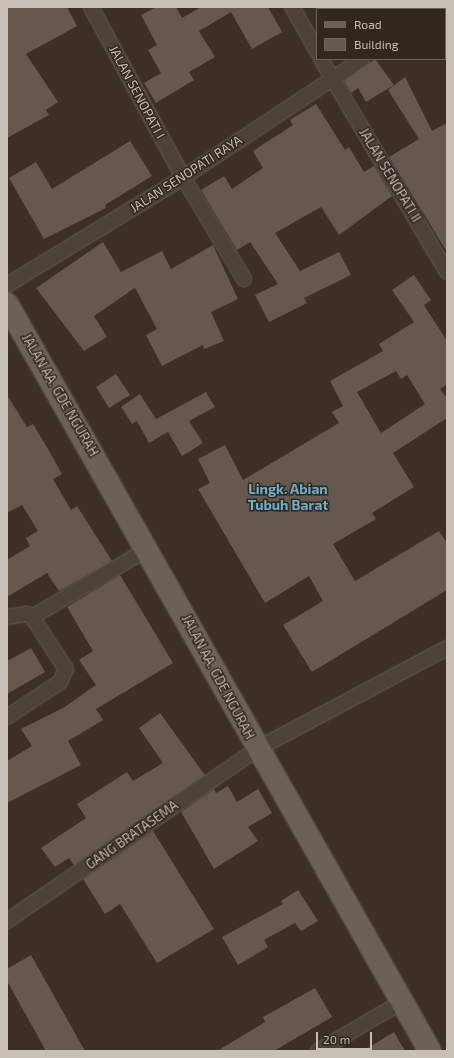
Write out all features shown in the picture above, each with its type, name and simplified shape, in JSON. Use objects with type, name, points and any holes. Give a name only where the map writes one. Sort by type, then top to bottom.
[{"type":"main road","name":"JALAN AA. GDE NGURAH","points":[[7,304],[148,548],[257,749],[430,1051]]},
{"type":"street","name":"JALAN SENOPATI I","points":[[91,7],[183,177],[244,279]]},
{"type":"street","points":[[292,7],[316,49]]},
{"type":"street","name":"JALAN SENOPATI II","points":[[322,60],[447,272]]},
{"type":"street","name":"JALAN SENOPATI RAYA","points":[[7,285],[183,177],[360,60]]},
{"type":"street","points":[[32,617],[148,548]]},
{"type":"street","points":[[7,618],[27,614],[32,617],[62,659],[66,669],[64,677],[7,717]]},
{"type":"street","name":"GANG BRATASEMA","points":[[7,921],[257,749],[447,648]]},
{"type":"street","points":[[318,1051],[402,1002]]},
{"type":"building","points":[[7,7],[67,7],[77,26],[26,54],[58,102],[46,110],[49,115],[7,138]]},
{"type":"building","points":[[156,7],[176,7],[182,18],[201,7],[268,7],[282,32],[252,49],[231,12],[199,31],[215,57],[189,72],[194,80],[156,103],[144,83],[161,73],[148,50],[157,45],[141,15]]},
{"type":"building","points":[[376,60],[394,85],[366,102],[358,88],[351,93],[344,81]]},
{"type":"building","points":[[405,77],[432,131],[447,123],[447,252],[389,157],[419,139],[388,90]]},
{"type":"building","points":[[316,104],[345,150],[349,147],[364,172],[374,166],[392,196],[339,235],[321,207],[275,233],[300,271],[339,252],[351,275],[304,298],[307,303],[269,322],[255,295],[278,284],[250,242],[237,250],[201,190],[224,176],[232,189],[263,168],[253,151],[293,125],[290,120]]},
{"type":"building","points":[[130,141],[152,176],[105,205],[106,208],[44,239],[9,178],[36,162],[52,189]]},
{"type":"building","points":[[103,242],[121,272],[162,251],[171,269],[213,245],[238,299],[211,312],[224,341],[204,349],[203,345],[162,366],[146,335],[157,329],[135,288],[94,316],[107,337],[84,351],[36,288]]},
{"type":"building","points":[[414,275],[431,300],[424,305],[447,341],[447,384],[440,389],[447,398],[447,418],[393,453],[414,487],[372,513],[376,519],[333,544],[355,581],[439,531],[447,543],[447,590],[312,672],[283,625],[323,601],[309,576],[265,603],[198,489],[210,483],[198,459],[225,445],[243,480],[339,423],[332,412],[343,406],[330,381],[383,351],[379,344],[414,322],[392,290]],"holes":[[[396,371],[401,379],[407,375],[425,404],[381,433],[357,392]]]},
{"type":"building","points":[[116,374],[130,395],[109,408],[96,387]]},
{"type":"building","points":[[206,392],[215,407],[189,421],[203,443],[182,456],[168,432],[149,443],[137,421],[132,424],[121,407],[140,394],[156,419]]},
{"type":"building","points":[[7,395],[27,427],[33,424],[62,474],[53,479],[71,510],[77,506],[112,561],[59,591],[47,573],[7,597],[7,560],[30,546],[26,538],[38,531],[22,505],[7,513]]},
{"type":"building","points":[[120,575],[173,663],[96,709],[103,720],[68,741],[81,765],[7,803],[7,761],[32,746],[21,729],[63,708],[96,685],[79,660],[93,651],[67,607]]},
{"type":"building","points":[[31,648],[45,672],[7,694],[7,661]]},
{"type":"building","points":[[160,713],[205,775],[74,865],[69,858],[55,867],[41,848],[86,818],[77,804],[127,772],[133,781],[163,763],[139,728]]},
{"type":"building","points":[[228,786],[237,802],[258,789],[272,813],[248,827],[258,841],[214,869],[181,812],[214,789],[216,793]]},
{"type":"building","points":[[153,831],[214,929],[157,963],[120,904],[105,914],[83,879]]},
{"type":"building","points":[[298,890],[318,921],[301,931],[295,923],[264,940],[268,947],[238,965],[222,937],[283,904],[281,901]]},
{"type":"building","points":[[31,955],[85,1051],[46,1051],[7,981],[7,969]]},
{"type":"building","points":[[315,988],[332,1017],[274,1051],[217,1051],[265,1022],[263,1017]]},
{"type":"building","points":[[394,1032],[405,1051],[363,1051]]},
{"type":"district","name":"Lingk. Abian Tubuh Barat","points":[[288,498]]}]
